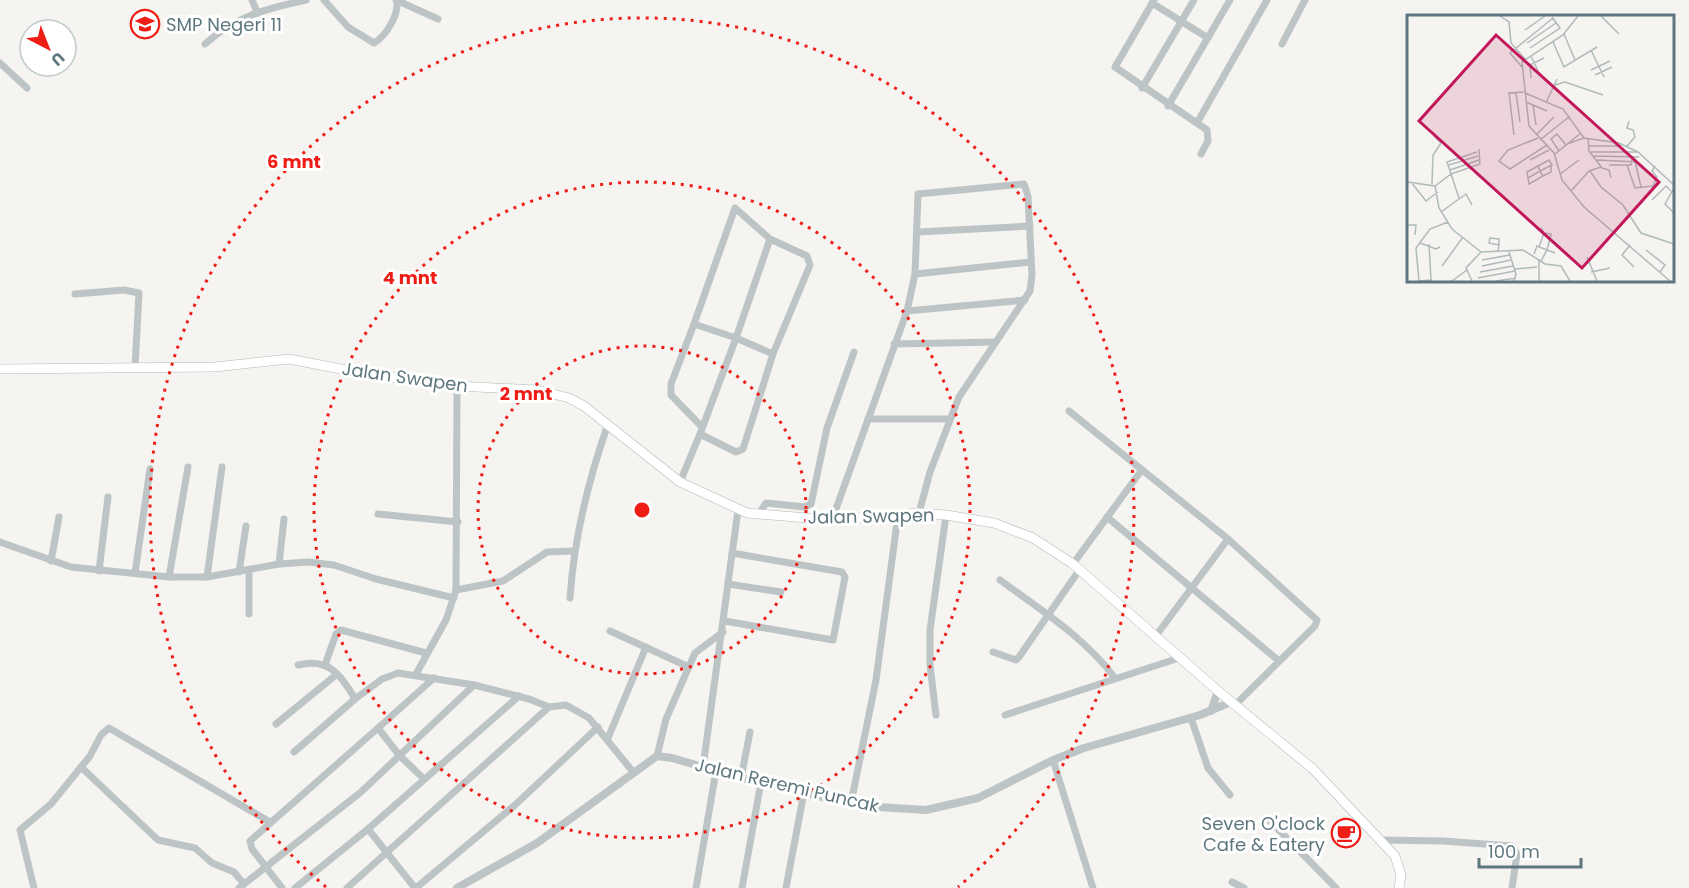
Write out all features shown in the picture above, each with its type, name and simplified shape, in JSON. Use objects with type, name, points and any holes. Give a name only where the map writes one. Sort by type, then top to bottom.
[{"type":"main road","name":"Jalan Swapen","points":[[0,369],[215,367],[289,359],[367,374],[457,386],[537,390],[555,394],[584,406],[640,453],[680,482],[738,510],[758,515],[832,520],[919,513],[946,515],[1007,526],[1033,538],[1077,567],[1218,691]]},
{"type":"main road","points":[[1218,691],[1313,769],[1380,840],[1398,861],[1401,875],[1399,888]]},
{"type":"street","points":[[252,0],[257,12]]},
{"type":"street","points":[[205,44],[222,28],[257,12],[306,0]]},
{"type":"street","points":[[324,0],[348,27],[372,43],[380,39],[389,28],[396,11],[396,1],[438,19]]},
{"type":"street","points":[[1142,88],[1194,0]]},
{"type":"street","points":[[1168,106],[1230,0]]},
{"type":"street","points":[[1197,123],[1267,0]]},
{"type":"street","points":[[1282,44],[1305,0]]},
{"type":"street","points":[[1201,154],[1208,141],[1208,134],[1197,123],[1168,106],[1115,68],[1153,2],[1180,23],[1208,38]]},
{"type":"street","points":[[0,63],[27,87]]},
{"type":"street","points":[[832,520],[907,311],[915,274],[918,232],[916,209],[920,193],[1025,185],[1028,190],[1032,283],[1025,300],[972,375],[949,419],[919,513]]},
{"type":"street","points":[[736,208],[770,239],[803,253],[811,260],[774,354],[741,451],[736,452],[701,431],[670,392],[694,324],[734,209],[736,208]]},
{"type":"street","points":[[918,232],[1030,226]]},
{"type":"street","points":[[680,482],[736,338],[770,239]]},
{"type":"street","points":[[915,274],[1030,262]]},
{"type":"street","points":[[75,294],[124,290],[139,293],[135,367]]},
{"type":"street","points":[[907,311],[1025,300]]},
{"type":"street","points":[[694,324],[774,354]]},
{"type":"street","points":[[894,344],[995,342]]},
{"type":"street","points":[[758,515],[766,503],[805,507],[811,504],[827,429],[854,352]]},
{"type":"street","points":[[416,674],[426,652],[446,620],[456,590],[457,386]]},
{"type":"street","points":[[1069,411],[1228,539],[1317,620],[1315,626],[1233,704]]},
{"type":"street","points":[[868,419],[949,419]]},
{"type":"street","points":[[570,598],[574,551],[585,494],[608,424]]},
{"type":"street","points":[[170,576],[188,467]]},
{"type":"street","points":[[207,578],[222,467]]},
{"type":"street","points":[[135,573],[150,469]]},
{"type":"street","points":[[993,652],[1018,659],[1048,615],[1107,518],[1141,471]]},
{"type":"street","points":[[99,571],[108,497]]},
{"type":"street","points":[[703,767],[738,510]]},
{"type":"street","points":[[378,514],[458,522]]},
{"type":"street","points":[[851,803],[876,680],[898,514]]},
{"type":"street","points":[[936,715],[930,665],[930,630],[946,515]]},
{"type":"street","points":[[51,561],[59,517]]},
{"type":"street","points":[[1107,518],[1279,661]]},
{"type":"street","points":[[279,564],[284,519]]},
{"type":"street","points":[[239,572],[246,526]]},
{"type":"street","points":[[1155,637],[1228,539]]},
{"type":"street","points":[[0,542],[51,561],[99,571],[170,576],[207,578],[279,564],[308,562],[334,565],[376,579],[454,598]]},
{"type":"street","points":[[456,590],[503,581],[543,553],[574,551]]},
{"type":"street","points":[[724,621],[832,640],[845,577],[842,572],[732,553]]},
{"type":"street","points":[[249,570],[249,614]]},
{"type":"street","points":[[1000,579],[1095,653],[1115,678]]},
{"type":"street","points":[[728,584],[781,592]]},
{"type":"street","points":[[326,665],[336,634],[341,630],[426,652]]},
{"type":"street","points":[[610,631],[689,667]]},
{"type":"street","points":[[457,888],[537,843],[657,756],[662,729],[698,650],[723,632]]},
{"type":"street","points":[[608,738],[646,647]]},
{"type":"street","points":[[1005,715],[1179,658]]},
{"type":"street","points":[[298,665],[312,661],[326,665],[337,674],[355,699]]},
{"type":"street","points":[[276,724],[337,674]]},
{"type":"street","points":[[294,753],[355,699],[389,675],[416,674],[519,696],[549,707],[566,705],[584,714],[598,727],[634,773]]},
{"type":"street","points":[[282,888],[250,841],[434,678]]},
{"type":"street","points":[[81,767],[158,840],[195,848],[212,863],[234,873],[242,886],[361,792],[474,685]]},
{"type":"street","points":[[1211,711],[1218,691]]},
{"type":"street","points":[[295,888],[368,829],[519,696]]},
{"type":"street","name":"Jalan Reremi Puncak","points":[[657,756],[851,803],[910,810],[952,806],[1006,786],[1053,760],[1131,733],[1191,718],[1233,704]]},
{"type":"street","points":[[347,888],[388,854],[549,707]]},
{"type":"street","points":[[1191,718],[1208,768],[1230,795]]},
{"type":"street","points":[[368,829],[415,888],[500,819],[598,727]]},
{"type":"street","points":[[378,728],[399,755],[424,779]]},
{"type":"street","points":[[34,888],[20,830],[51,804],[90,756],[106,730],[113,729],[270,822]]},
{"type":"street","points":[[741,778],[750,732]]},
{"type":"street","points":[[1053,760],[1093,888]]},
{"type":"street","points":[[696,888],[716,771]]},
{"type":"street","points":[[742,888],[761,782]]},
{"type":"street","points":[[786,888],[804,792]]},
{"type":"street","points":[[1270,821],[1336,888]]},
{"type":"street","points":[[1380,840],[1443,841],[1512,846],[1517,854],[1512,888]]},
{"type":"street","points":[[1232,882],[1244,888]]},
{"type":"place","name":"SMP Negeri 11","points":[[145,24]]},
{"type":"place","name":"Seven O'clock Cafe & Eatery","points":[[1346,833]]}]
